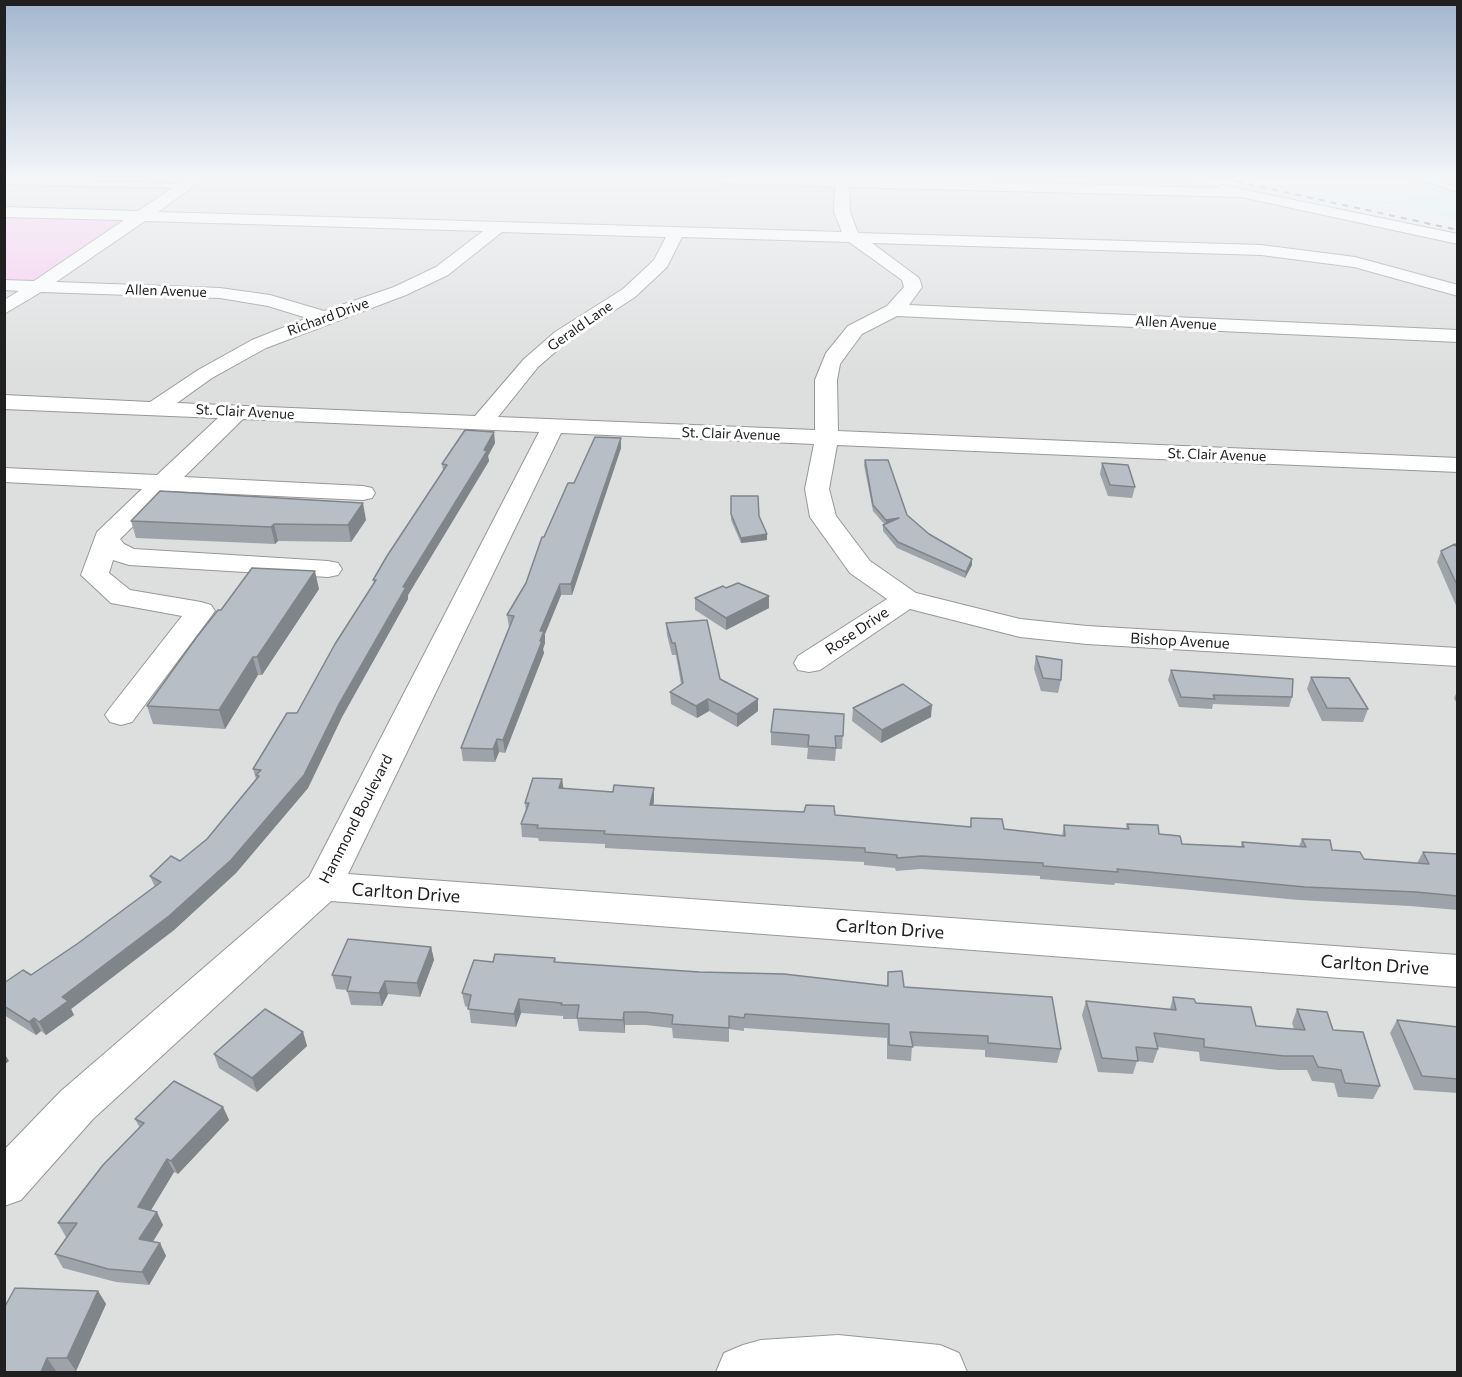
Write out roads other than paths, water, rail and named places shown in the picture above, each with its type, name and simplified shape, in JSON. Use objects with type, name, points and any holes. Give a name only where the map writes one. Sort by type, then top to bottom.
[{"type":"street","points":[[4,309],[103,243]]},
{"type":"street","name":"Richard Drive","points":[[155,408],[205,374],[259,344],[325,317],[400,291],[442,272],[478,243]]},
{"type":"street","name":"Gerald Lane","points":[[482,421],[531,363],[562,336],[629,293],[661,263],[671,243]]},
{"type":"street","points":[[861,243],[910,278],[913,287],[908,296],[894,310],[855,330],[830,364],[826,380],[827,438],[817,489],[823,517],[860,567],[906,599]]},
{"type":"street","points":[[1049,243],[1262,250],[1355,262],[1458,291]]},
{"type":"street","name":"Allen Avenue","points":[[4,285],[220,293],[270,301],[325,317]]},
{"type":"street","name":"Allen Avenue","points":[[894,310],[1458,336]]},
{"type":"street","name":"St. Clair Avenue","points":[[4,402],[1458,465]]},
{"type":"street","points":[[121,715],[201,611],[121,597],[95,575],[106,538],[237,412]]},
{"type":"street","name":"Hammond Boulevard","points":[[4,1184],[77,1105],[323,886],[553,427]]},
{"type":"street","points":[[4,475],[163,481],[363,493]]},
{"type":"street","points":[[106,538],[115,549],[129,557],[328,570]]},
{"type":"street","name":"Bishop Avenue","points":[[906,599],[1020,628],[1087,635],[1458,657]]},
{"type":"street","name":"Rose Drive","points":[[809,663],[906,599]]},
{"type":"street","name":"Carlton Drive","points":[[323,886],[1458,971]]},
{"type":"street","points":[[743,1372],[761,1367],[838,1362],[939,1372]]}]
